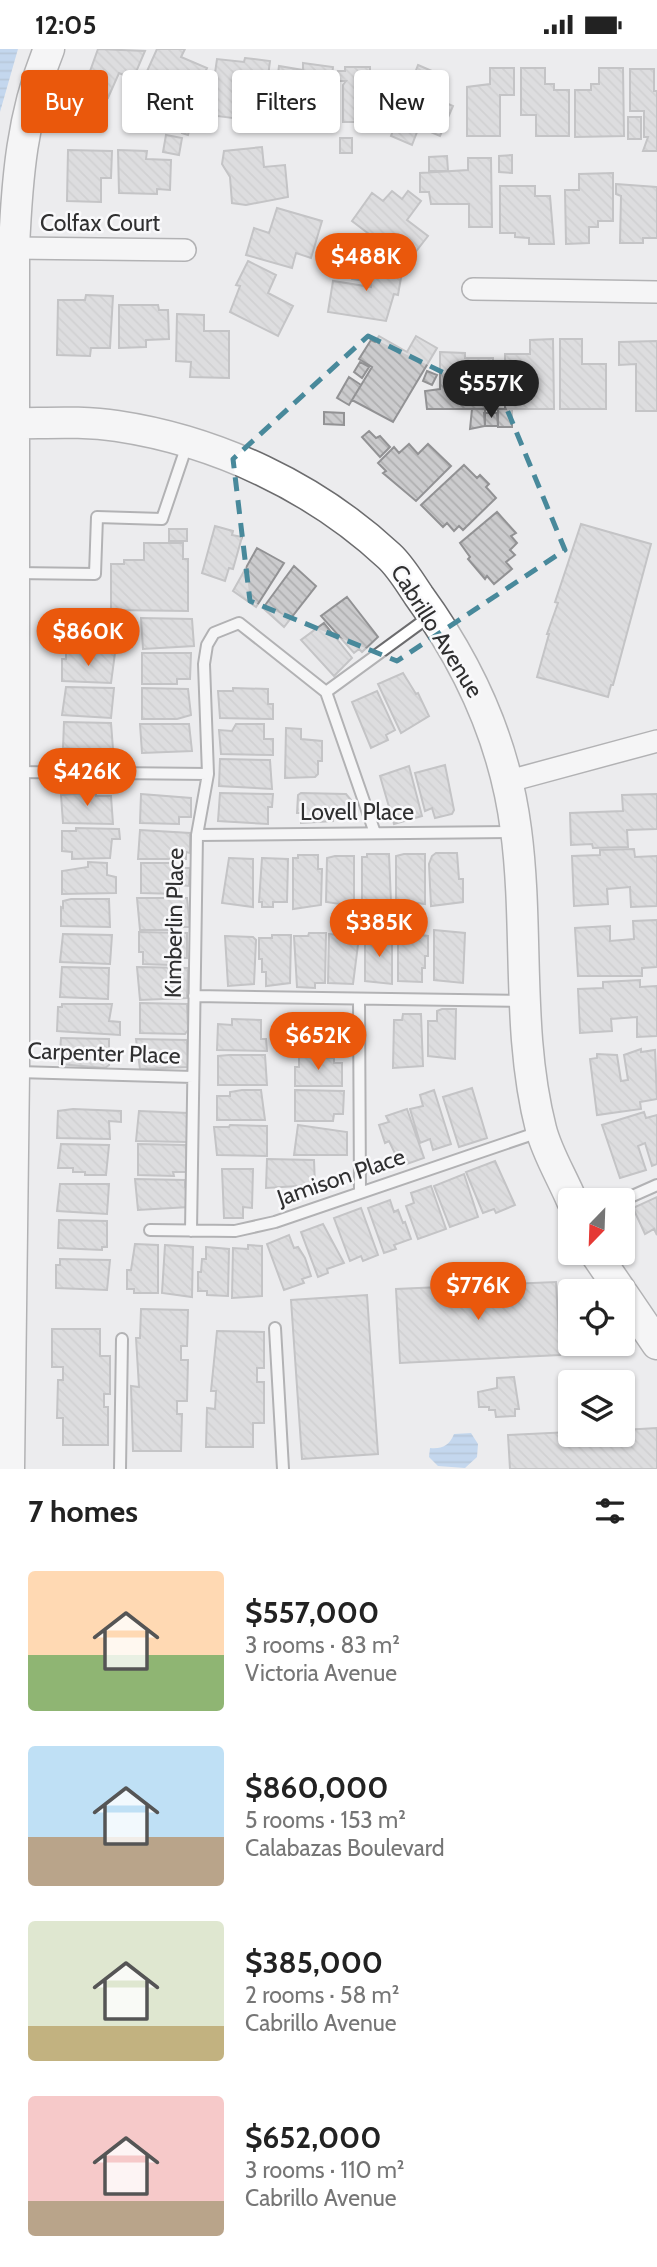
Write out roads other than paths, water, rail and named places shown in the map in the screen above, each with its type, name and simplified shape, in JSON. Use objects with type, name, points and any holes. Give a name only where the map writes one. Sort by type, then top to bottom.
[{"type":"street","points":[[9,1469],[14,1072],[15,573],[8,423],[18,166],[33,87],[48,49]]},
{"type":"street","name":"Colfax Court","points":[[14,249],[185,250]]},
{"type":"street","points":[[473,289],[657,292]]},
{"type":"street","name":"Cabrillo Avenue","points":[[8,423],[116,426],[213,448],[278,477],[334,514],[391,557],[432,614],[479,692],[509,781],[517,832],[530,1067],[541,1131],[566,1188]]},
{"type":"street","points":[[509,781],[657,741]]},
{"type":"street","points":[[635,1312],[657,1344]]},
{"type":"lane","points":[[15,573],[95,574],[97,517],[162,519],[188,443]]},
{"type":"lane","points":[[375,833],[326,692],[432,614]]},
{"type":"lane","name":"Kimberlin Place","points":[[191,1231],[197,835],[208,774],[204,664],[207,645],[214,633],[227,626],[239,624],[326,692]]},
{"type":"lane","points":[[14,772],[208,774]]},
{"type":"lane","name":"Lovell Place","points":[[197,835],[517,832]]},
{"type":"lane","points":[[194,996],[526,1002]]},
{"type":"lane","points":[[359,999],[360,1192]]},
{"type":"lane","name":"Carpenter Place","points":[[14,1072],[193,1077]]},
{"type":"lane","name":"Jamison Place","points":[[150,1230],[235,1231],[275,1222],[541,1131]]},
{"type":"lane","points":[[635,1195],[657,1185]]},
{"type":"lane","points":[[275,1328],[283,1469]]},
{"type":"lane","points":[[120,1469],[122,1339]]},
{"type":"water","points":[[0,49],[18,49],[0,112]]},
{"type":"water","points":[[471,1433],[478,1444],[477,1457],[465,1468],[438,1466],[429,1457],[430,1448],[445,1446],[454,1434]]}]
